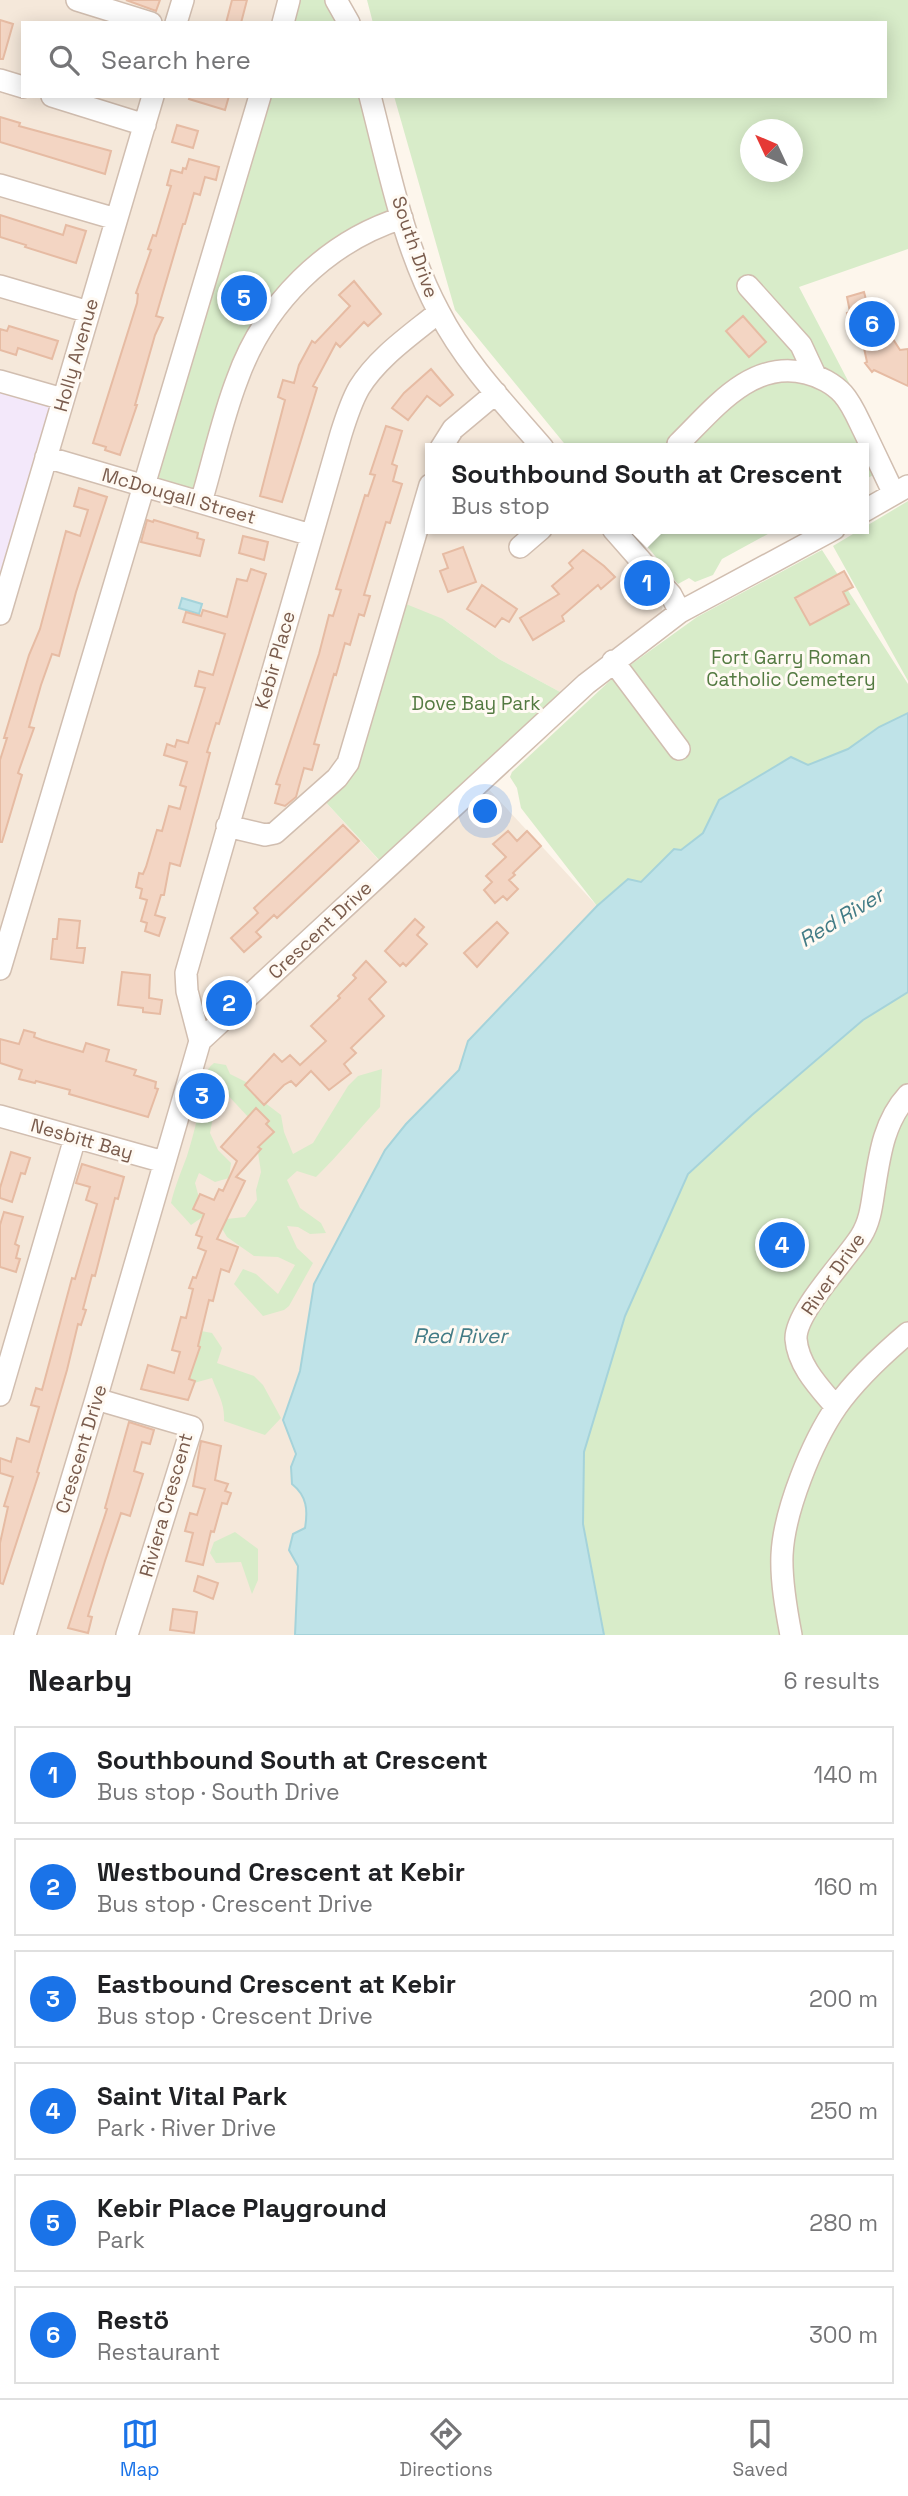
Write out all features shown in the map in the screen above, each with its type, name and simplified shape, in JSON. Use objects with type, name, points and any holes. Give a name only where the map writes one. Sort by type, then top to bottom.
[{"type":"street","points":[[76,0],[144,21]]},
{"type":"street","points":[[177,21],[183,0]]},
{"type":"street","points":[[284,21],[289,0]]},
{"type":"street","points":[[336,0],[348,21]]},
{"type":"street","points":[[0,80],[21,86]]},
{"type":"street","points":[[58,98],[145,125]]},
{"type":"street","name":"Holly Avenue","points":[[0,614],[152,98]]},
{"type":"street","points":[[0,969],[259,98]]},
{"type":"street","name":"South Drive","points":[[371,98],[412,251],[439,313],[470,362],[539,443]]},
{"type":"street","points":[[0,185],[116,219]]},
{"type":"street","points":[[201,502],[237,379],[255,342],[274,312],[296,284],[328,255],[371,230],[402,218]]},
{"type":"street","points":[[0,286],[89,312]]},
{"type":"street","points":[[748,286],[801,345],[815,375]]},
{"type":"street","name":"Kebir Place","points":[[200,1041],[187,991],[186,973],[344,424],[360,386],[382,360],[439,313]]},
{"type":"street","points":[[679,443],[733,390],[752,379],[777,370],[815,375],[842,393],[852,406],[901,490],[869,508]]},
{"type":"street","points":[[0,381],[63,399]]},
{"type":"street","points":[[443,443],[453,429],[496,393]]},
{"type":"street","name":"McDougall Street","points":[[46,457],[311,535]]},
{"type":"street","points":[[228,826],[265,835],[275,832],[337,778],[348,763],[425,502]]},
{"type":"street","points":[[520,547],[535,534]]},
{"type":"street","points":[[617,534],[671,596],[680,612]]},
{"type":"street","name":"Crescent Drive","points":[[25,1635],[200,1041],[613,661],[680,612],[825,534]]},
{"type":"street","points":[[613,661],[679,748]]},
{"type":"street","name":"River Drive","points":[[836,1407],[813,1380],[800,1356],[796,1340],[797,1327],[838,1264],[862,1235],[870,1213],[885,1133],[899,1105],[908,1096]]},
{"type":"street","name":"Nesbitt Bay","points":[[0,1116],[164,1162]]},
{"type":"street","points":[[0,1395],[75,1139]]},
{"type":"street","points":[[791,1635],[782,1556],[789,1508],[836,1407],[862,1376],[908,1333]]},
{"type":"street","name":"Riviera Crescent","points":[[96,1399],[192,1427],[127,1635]]},
{"type":"shaded area","points":[[0,0],[289,0],[284,21],[21,21],[21,98],[260,98],[237,379],[296,284],[402,218],[423,280],[539,443],[425,443],[425,534],[613,534],[664,600],[661,614],[562,693],[499,659],[443,619],[321,797],[386,868],[484,784],[597,906],[469,1041],[459,1069],[406,1124],[314,1284],[300,1371],[283,1420],[296,1454],[291,1467],[292,1484],[302,1492],[308,1511],[305,1528],[289,1550],[298,1566],[295,1635],[0,1635]]},
{"type":"shaded area","points":[[0,381],[63,399],[0,614]]},
{"type":"green space","points":[[295,0],[326,0],[339,21],[289,21]]},
{"type":"green space","points":[[367,0],[908,0],[908,249],[799,287],[892,465],[869,477],[869,443],[564,443],[455,310],[395,98],[887,98],[887,21],[372,21]]},
{"type":"green space","points":[[264,98],[363,98],[393,211],[274,312],[201,502],[143,486]]},
{"type":"green space","points":[[908,501],[908,681],[833,546],[853,534],[869,534],[869,524]]},
{"type":"green space","points":[[637,534],[768,534],[722,559],[713,575],[695,582],[689,578],[678,584]]},
{"type":"green space","name":"Fort Garry Roman Catholic Cemetery","points":[[822,550],[908,684],[908,713],[879,727],[848,749],[808,765],[791,757],[719,800],[703,833],[681,850],[674,850],[640,882],[628,880],[597,906],[521,808],[517,788],[510,777],[512,772],[615,676],[697,617]]},
{"type":"green space","name":"Dove Bay Park","points":[[401,602],[443,619],[499,659],[562,693],[381,862],[321,797],[352,771]]},
{"type":"green space","points":[[908,992],[908,1635],[604,1635],[583,1524],[584,1452],[625,1316],[688,1174],[863,1020]]},
{"type":"green space","points":[[214,1063],[226,1065],[230,1074],[246,1082],[256,1096],[281,1115],[284,1132],[293,1154],[313,1143],[348,1086],[358,1076],[382,1069],[380,1107],[316,1177],[297,1171],[287,1180],[300,1208],[321,1223],[326,1233],[310,1234],[298,1227],[287,1226],[297,1248],[313,1263],[289,1306],[263,1316],[234,1284],[243,1269],[256,1274],[278,1294],[295,1265],[278,1257],[254,1256],[227,1237],[217,1220],[245,1217],[257,1200],[256,1190],[261,1172],[250,1119],[223,1090],[224,1103],[212,1122],[210,1133],[218,1150],[231,1163],[229,1178],[215,1182],[199,1173],[195,1183],[204,1216],[191,1225],[171,1203],[193,1134],[205,1078]]},
{"type":"green space","points":[[201,1331],[212,1333],[222,1348],[217,1363],[254,1376],[263,1385],[281,1418],[265,1435],[224,1421],[222,1404],[212,1378],[194,1383],[179,1370]]},
{"type":"green space","points":[[235,1532],[258,1549],[258,1580],[252,1594],[241,1562],[216,1563],[210,1553],[214,1542]]},
{"type":"water","points":[[182,598],[202,604],[199,614],[179,608]]},
{"type":"water","name":"Red River","points":[[908,713],[908,992],[863,1020],[688,1174],[625,1316],[584,1452],[583,1524],[604,1635],[295,1635],[298,1566],[289,1550],[293,1534],[305,1528],[306,1509],[301,1493],[292,1484],[291,1467],[296,1454],[283,1420],[300,1371],[314,1284],[385,1150],[406,1124],[459,1070],[468,1041],[597,906],[628,879],[641,882],[674,849],[681,850],[703,833],[719,800],[791,757],[808,765],[848,749],[879,727]]},
{"type":"building","points":[[126,0],[160,0],[156,11]]},
{"type":"building","points":[[232,0],[247,0],[242,21],[227,21]]},
{"type":"building","points":[[0,20],[13,24],[3,59],[0,59]]},
{"type":"building","points":[[189,98],[228,98],[225,110]]},
{"type":"building","points":[[0,117],[20,123],[19,126],[111,151],[105,174],[0,142]]},
{"type":"building","points":[[177,125],[198,131],[193,148],[172,142]]},
{"type":"building","points":[[189,159],[219,167],[216,180],[205,177],[200,195],[194,193],[183,224],[156,316],[163,318],[155,335],[137,405],[120,455],[93,443],[137,303],[136,293],[151,250],[148,249],[153,235],[156,236],[171,186],[167,185],[171,170],[182,173]]},
{"type":"building","points":[[0,215],[63,235],[66,225],[86,231],[76,263],[0,237]]},
{"type":"building","points":[[354,281],[381,314],[368,326],[364,322],[340,347],[336,343],[313,386],[317,388],[282,502],[260,496],[285,400],[278,397],[283,380],[294,383],[299,365],[312,341],[315,343],[350,306],[339,295]]},
{"type":"building","points":[[864,292],[868,307],[884,303],[893,339],[900,350],[908,349],[908,386],[874,370],[872,372],[865,363],[867,362],[862,339],[853,341],[847,313],[850,312],[847,297]]},
{"type":"building","points":[[743,316],[766,342],[749,357],[726,331]]},
{"type":"building","points":[[9,326],[58,341],[52,359],[18,348],[16,355],[0,350],[0,329],[7,331]]},
{"type":"building","points":[[431,369],[453,395],[440,406],[427,396],[408,420],[392,408],[404,393]]},
{"type":"building","points":[[386,426],[402,431],[392,464],[397,466],[393,481],[402,484],[390,523],[386,522],[364,595],[370,596],[364,616],[359,614],[350,645],[345,643],[336,675],[334,674],[314,744],[319,745],[312,770],[304,768],[296,797],[285,806],[275,803],[280,785],[276,784],[319,654],[329,615],[333,616],[341,590],[336,589],[365,495],[368,496],[375,475],[370,474]]},
{"type":"building","points":[[79,488],[107,497],[76,592],[59,656],[52,654],[41,685],[29,727],[34,728],[18,773],[22,775],[0,842],[0,760],[7,738],[4,738],[29,655],[40,629],[66,531],[80,536],[88,510],[74,506]]},
{"type":"building","points":[[147,520],[198,533],[197,538],[204,540],[200,556],[141,542]]},
{"type":"building","points":[[243,536],[268,542],[264,560],[239,553]]},
{"type":"building","points":[[463,547],[476,582],[448,592],[440,571],[448,568],[443,554]]},
{"type":"building","points":[[583,550],[615,577],[601,589],[598,585],[562,616],[564,621],[533,640],[520,618],[559,594],[552,586],[573,568],[569,563]]},
{"type":"building","points":[[251,569],[266,574],[219,724],[216,723],[207,752],[210,753],[180,866],[170,863],[164,895],[161,895],[155,915],[165,918],[159,936],[145,931],[147,923],[141,921],[147,900],[140,898],[142,889],[136,887],[139,873],[143,874],[146,867],[157,830],[162,831],[169,806],[180,809],[186,787],[180,785],[187,762],[164,755],[167,744],[175,747],[177,740],[188,743],[205,688],[195,686],[199,671],[213,675],[225,634],[183,622],[186,612],[201,616],[203,610],[227,617],[237,579],[247,581]]},
{"type":"building","points":[[844,571],[853,587],[843,592],[849,604],[810,625],[795,598]]},
{"type":"building","points":[[482,585],[517,609],[509,622],[502,618],[495,627],[467,609]]},
{"type":"building","points":[[343,825],[359,841],[277,918],[274,915],[256,932],[261,937],[244,952],[231,938],[258,913],[254,908]]},
{"type":"building","points":[[508,831],[517,841],[527,831],[541,846],[509,880],[518,889],[507,900],[503,896],[495,903],[484,890],[492,882],[486,876],[506,857],[493,844]]},
{"type":"building","points":[[59,919],[80,921],[77,948],[85,948],[83,963],[51,959]]},
{"type":"building","points":[[415,919],[424,927],[417,935],[427,944],[406,966],[403,963],[400,966],[385,951]]},
{"type":"building","points":[[497,922],[508,933],[477,967],[464,953]]},
{"type":"building","points":[[366,961],[386,982],[369,999],[384,1016],[351,1048],[356,1053],[344,1064],[351,1073],[329,1090],[311,1071],[296,1086],[291,1081],[284,1085],[264,1105],[245,1085],[274,1054],[282,1062],[290,1055],[300,1065],[326,1041],[311,1026],[340,998],[338,996],[356,978],[353,975]]},
{"type":"building","points":[[122,972],[150,975],[149,998],[162,1000],[160,1014],[143,1012],[143,1008],[118,1005]]},
{"type":"building","points":[[24,1030],[35,1033],[34,1037],[42,1040],[83,1052],[86,1043],[109,1050],[106,1061],[136,1070],[134,1075],[156,1082],[155,1088],[158,1089],[148,1117],[69,1094],[70,1090],[19,1079],[22,1070],[0,1063],[0,1039],[19,1044]]},
{"type":"building","points":[[256,1108],[269,1121],[266,1124],[274,1132],[258,1147],[261,1149],[236,1177],[245,1181],[217,1239],[238,1247],[229,1272],[221,1269],[213,1301],[209,1300],[198,1346],[200,1347],[189,1379],[195,1381],[188,1400],[141,1389],[148,1365],[174,1373],[180,1352],[172,1350],[181,1317],[186,1318],[193,1289],[189,1288],[193,1277],[196,1278],[206,1251],[198,1248],[202,1237],[196,1235],[204,1214],[193,1209],[200,1194],[214,1200],[219,1189],[223,1191],[237,1161],[221,1147]]},
{"type":"building","points":[[11,1152],[30,1158],[25,1174],[21,1173],[12,1202],[0,1198],[0,1188]]},
{"type":"building","points":[[82,1164],[124,1177],[118,1199],[115,1198],[95,1276],[92,1275],[83,1309],[86,1310],[81,1325],[78,1324],[37,1472],[39,1473],[3,1584],[0,1583],[0,1543],[8,1507],[4,1506],[13,1477],[0,1473],[0,1458],[11,1462],[17,1438],[29,1442],[39,1407],[31,1405],[36,1388],[42,1390],[72,1278],[75,1279],[97,1204],[86,1200],[90,1187],[76,1183]]},
{"type":"building","points":[[4,1212],[23,1217],[15,1244],[19,1246],[16,1258],[20,1259],[16,1272],[0,1267],[0,1225]]},
{"type":"building","points":[[129,1422],[154,1430],[150,1444],[142,1442],[134,1471],[143,1474],[130,1516],[121,1513],[88,1616],[92,1617],[88,1633],[68,1628],[107,1509],[105,1508]]},
{"type":"building","points":[[201,1441],[221,1446],[215,1480],[228,1484],[225,1491],[231,1493],[227,1504],[222,1503],[214,1532],[211,1531],[203,1565],[186,1561],[193,1533],[185,1531],[190,1513],[197,1515],[205,1489],[193,1486]]},
{"type":"building","points":[[198,1576],[218,1583],[213,1599],[194,1591]]},
{"type":"building","points":[[173,1609],[197,1612],[194,1633],[170,1630]]},
{"type":"place","name":"Kebir Place Playground","points":[[244,298]]},
{"type":"place","name":"Restö","points":[[872,324]]},
{"type":"place","name":"Southbound South at Crescent","points":[[647,583]]},
{"type":"place","name":"Westbound Crescent at Kebir","points":[[229,1003]]},
{"type":"place","name":"Eastbound Crescent at Kebir","points":[[202,1096]]},
{"type":"place","name":"Saint Vital Park","points":[[782,1245]]}]
